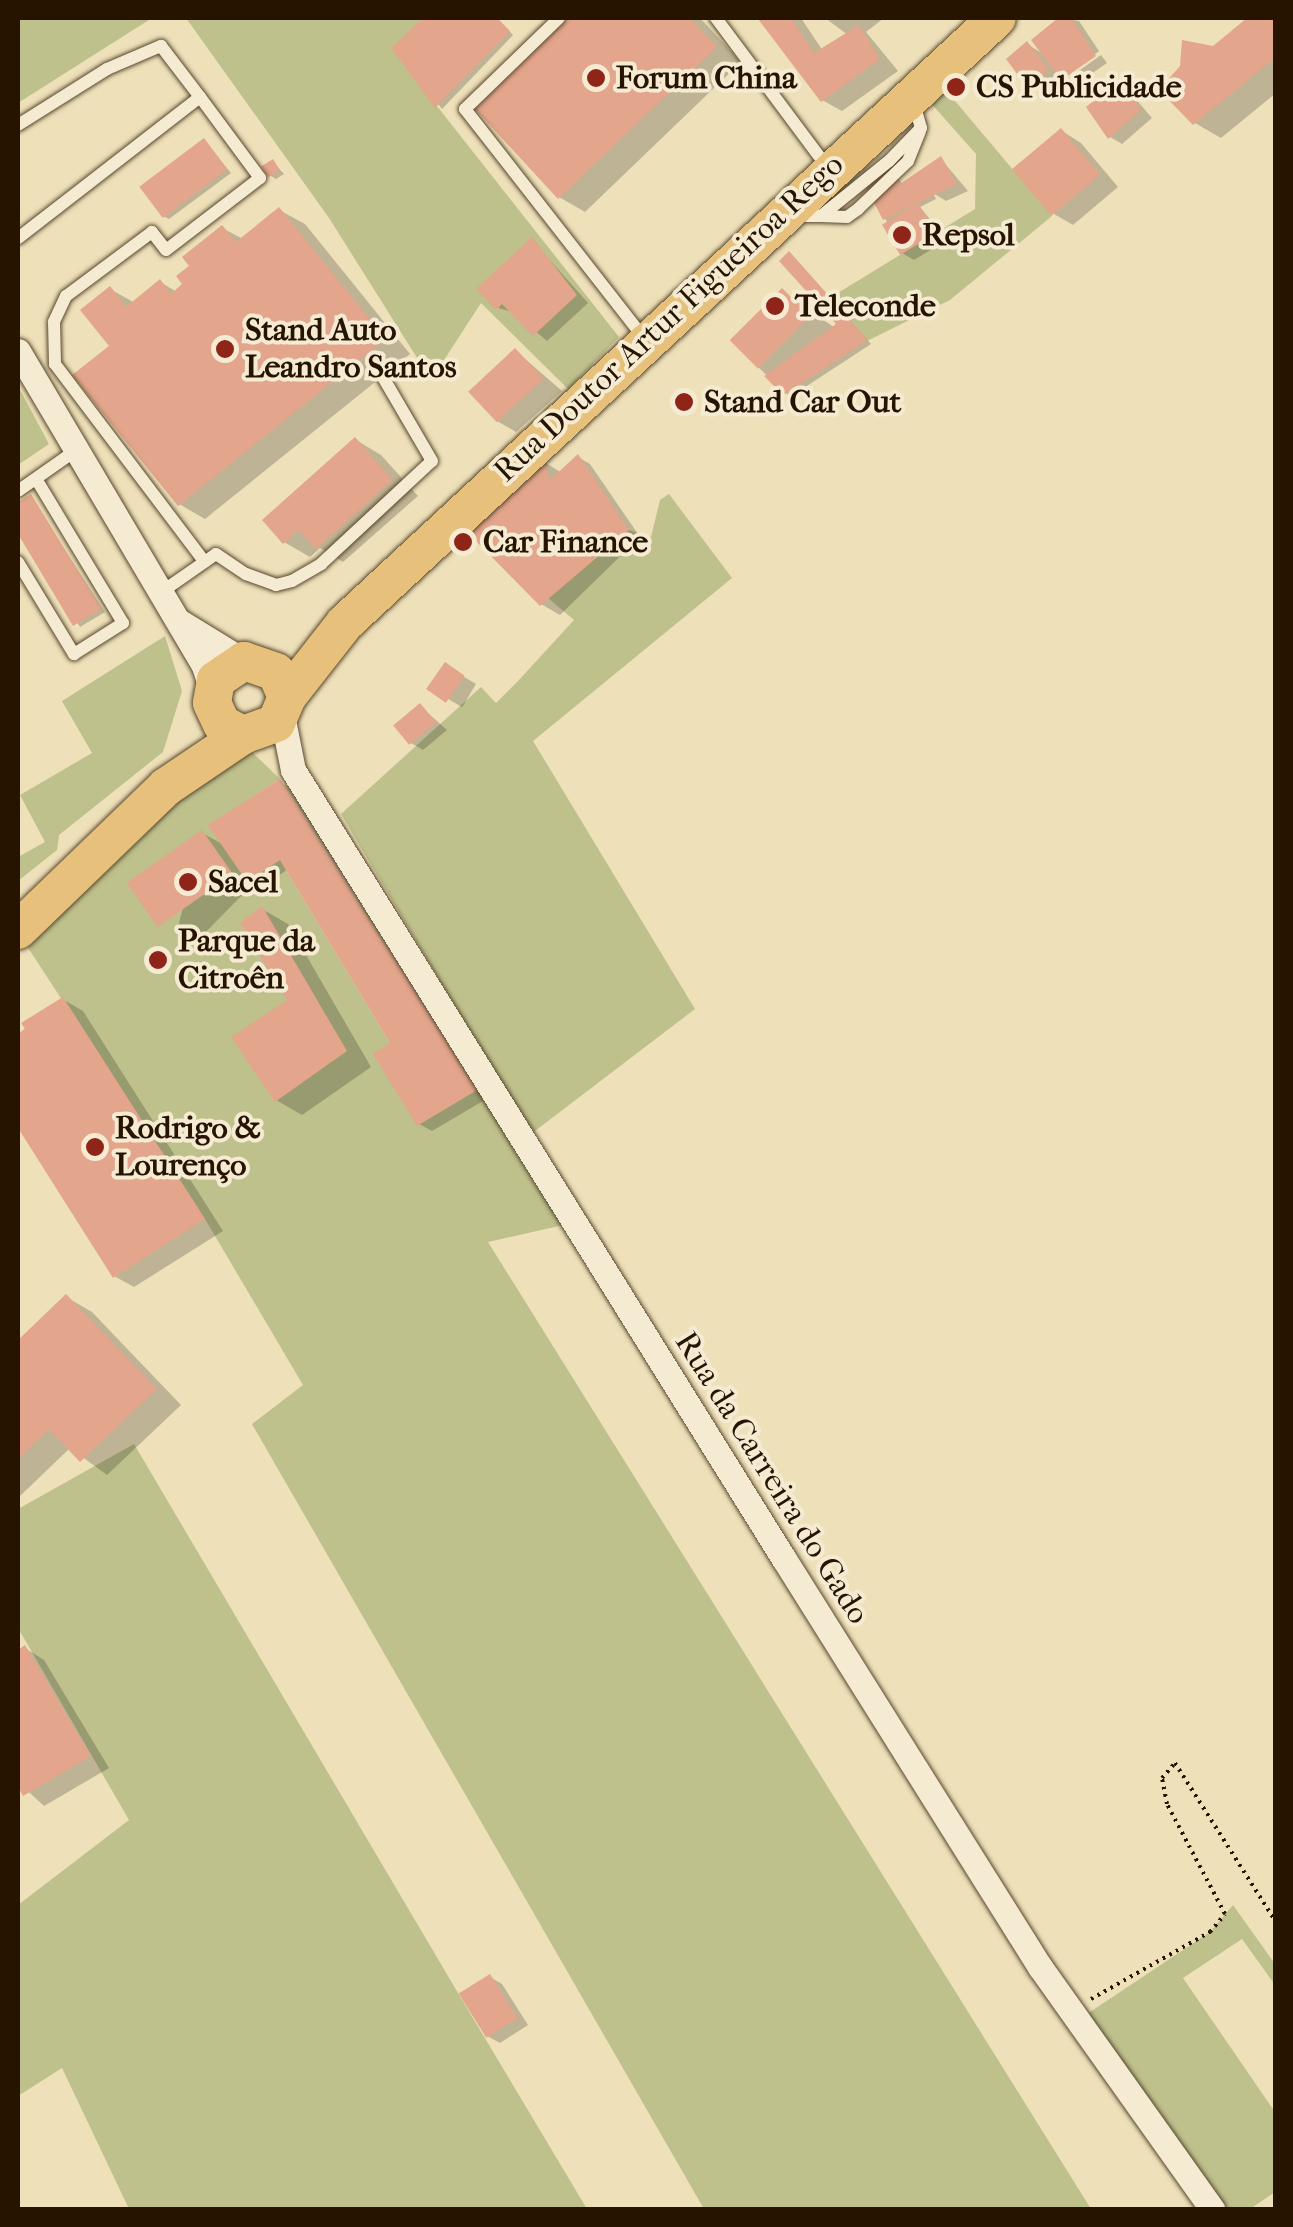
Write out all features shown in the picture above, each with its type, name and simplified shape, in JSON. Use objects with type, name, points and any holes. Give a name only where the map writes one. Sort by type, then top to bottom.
[{"type":"main road","name":"Rua Doutor Artur Figueiroa Rego","points":[[166,787],[246,735],[268,730],[344,623],[828,168],[914,111],[998,18]]},
{"type":"main road","name":"Rua Doutor Artur Figueiroa Rego","points":[[166,787],[223,670],[256,663],[344,623]]},
{"type":"main road","points":[[256,663],[284,706]]},
{"type":"main road","points":[[212,697],[222,724],[246,735]]},
{"type":"main road","points":[[18,928],[166,787]]},
{"type":"street","points":[[18,351],[176,620],[212,697]]},
{"type":"street","points":[[176,620],[256,663]]},
{"type":"street","points":[[284,706],[293,770]]},
{"type":"street","points":[[246,735],[293,770]]},
{"type":"street","name":"Rua da Carreira do Gado","points":[[293,770],[1069,2006],[1213,2210]]},
{"type":"lane","points":[[559,18],[465,109],[646,339]]},
{"type":"lane","points":[[716,18],[828,168]]},
{"type":"lane","points":[[18,125],[107,68],[161,46],[260,178],[166,250],[152,232],[66,296],[54,322],[55,364],[205,562]]},
{"type":"lane","points":[[18,238],[200,97]]},
{"type":"lane","points":[[778,216],[821,216],[914,111]]},
{"type":"lane","points":[[158,594],[216,554],[246,574],[276,585],[292,581],[321,564],[432,461],[378,367]]},
{"type":"lane","points":[[18,491],[76,451]]},
{"type":"lane","points":[[18,562],[74,654],[123,623],[36,479]]},
{"type":"path","points":[[1069,2006],[1100,1996],[1210,1932],[1225,1914],[1167,1804],[1162,1778],[1175,1763],[1276,1922]]},
{"type":"green space","points":[[18,18],[152,18],[18,103]]},
{"type":"green space","points":[[186,18],[423,18],[392,49],[619,337],[568,389],[481,303],[431,380],[329,218]]},
{"type":"green space","points":[[945,89],[1052,216],[950,300],[865,342],[828,299],[975,209],[976,154],[929,101]]},
{"type":"green space","points":[[18,386],[49,444],[18,465]]},
{"type":"green space","points":[[669,494],[732,578],[533,741],[695,1009],[531,1134],[341,814],[481,687],[496,703],[574,620],[548,598],[629,530],[651,537],[660,500]]},
{"type":"green space","points":[[165,636],[182,691],[163,752],[59,835],[57,850],[18,881],[18,857],[45,842],[20,795],[92,753],[62,701]]},
{"type":"green space","points":[[252,752],[280,779],[209,825],[280,860],[390,1043],[417,1125],[477,1090],[568,1224],[488,1242],[1091,2209],[704,2209],[252,1424],[303,1385],[205,1219],[21,937],[140,825]]},
{"type":"green space","points":[[134,1444],[587,2209],[129,2209],[62,2068],[18,2096],[18,1905],[129,1820],[18,1628],[18,1509]]},
{"type":"green space","points":[[1233,1905],[1275,1964],[1275,1985],[1242,1939],[1183,1978],[1275,2112],[1275,2192],[1250,2209],[1213,2209],[1078,2020],[1210,1932]]},
{"type":"building","points":[[423,18],[497,18],[510,31],[435,108],[391,48]]},
{"type":"building","name":"Forum China","points":[[568,18],[690,18],[717,47],[558,199],[475,109]]},
{"type":"building","points":[[791,18],[814,53],[859,25],[880,59],[821,102],[758,19]]},
{"type":"building","points":[[1058,18],[1071,18],[1096,56],[1061,80],[1031,40]]},
{"type":"building","points":[[1247,18],[1276,18],[1276,57],[1193,125],[1159,90],[1180,66],[1182,40],[1213,46]]},
{"type":"building","points":[[1027,41],[1050,71],[1024,83],[1006,59]]},
{"type":"building","points":[[1121,79],[1141,110],[1108,139],[1086,107]]},
{"type":"building","points":[[1061,128],[1100,175],[1051,216],[1012,169]]},
{"type":"building","points":[[204,138],[227,169],[163,218],[139,187]]},
{"type":"building","points":[[941,156],[957,184],[883,220],[864,183],[889,161],[900,184]]},
{"type":"building","points":[[273,159],[280,170],[268,177],[261,166]]},
{"type":"building","points":[[918,203],[936,233],[900,255],[882,225]]},
{"type":"building","points":[[279,207],[386,339],[178,506],[72,375],[109,346],[80,310],[110,286],[126,307],[160,279],[171,294],[182,284],[176,276],[189,266],[182,257],[222,225],[236,242]]},
{"type":"building","points":[[532,237],[577,295],[533,336],[502,304],[496,310],[476,289]]},
{"type":"building","points":[[789,251],[868,340],[783,395],[764,376],[836,324],[779,261]]},
{"type":"building","points":[[782,288],[810,316],[758,369],[730,340]]},
{"type":"building","points":[[515,348],[544,379],[497,422],[468,392]]},
{"type":"building","points":[[355,437],[393,480],[316,549],[299,530],[283,544],[262,520]]},
{"type":"building","points":[[578,454],[629,530],[540,606],[467,532],[543,459],[550,480]]},
{"type":"building","points":[[31,494],[101,609],[73,626],[18,534],[18,502]]},
{"type":"building","points":[[445,662],[465,676],[446,703],[426,689]]},
{"type":"building","points":[[420,703],[436,722],[409,745],[393,725]]},
{"type":"building","points":[[280,779],[477,1090],[417,1126],[373,1054],[390,1043],[280,860],[247,882],[208,825]]},
{"type":"building","name":"Sacel","points":[[202,830],[233,874],[158,927],[127,883]]},
{"type":"building","points":[[262,906],[347,1051],[275,1102],[231,1037],[287,1000],[240,923]]},
{"type":"building","name":"Rodrigo & Lourenço","points":[[63,997],[205,1219],[113,1278],[18,1128],[18,1034],[25,1029],[21,1023]]},
{"type":"building","points":[[66,1294],[157,1389],[80,1462],[49,1429],[18,1459],[18,1340]]},
{"type":"building","points":[[25,1645],[91,1756],[23,1796],[18,1787],[18,1650]]},
{"type":"building","points":[[490,1974],[518,2018],[486,2038],[459,1994]]},
{"type":"place","name":"Forum China","points":[[596,78]]},
{"type":"place","name":"CS Publicidade","points":[[956,87]]},
{"type":"place","name":"Repsol","points":[[902,235]]},
{"type":"place","name":"Teleconde","points":[[775,306]]},
{"type":"place","name":"Stand Auto Leandro Santos","points":[[225,349]]},
{"type":"place","name":"Stand Car Out","points":[[684,402]]},
{"type":"place","name":"Car Finance","points":[[463,542]]},
{"type":"place","name":"Sacel","points":[[188,882]]},
{"type":"place","name":"Parque da Citroên","points":[[158,960]]},
{"type":"place","name":"Rodrigo & Lourenço","points":[[95,1147]]}]
